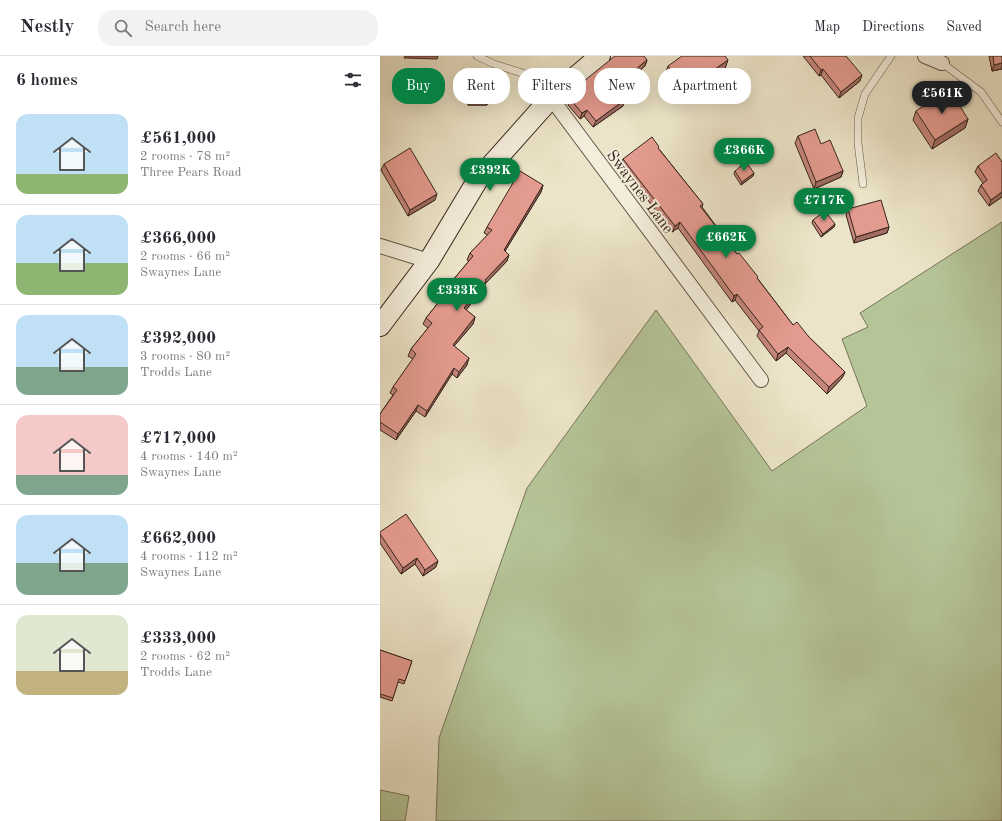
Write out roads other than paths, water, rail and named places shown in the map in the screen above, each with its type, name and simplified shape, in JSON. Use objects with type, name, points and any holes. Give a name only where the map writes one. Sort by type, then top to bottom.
[{"type":"street","points":[[586,68],[600,56]]},
{"type":"street","points":[[925,56],[942,63]]},
{"type":"street","points":[[380,326],[429,261],[477,181],[547,104]]},
{"type":"street","name":"Swaynes Lane","points":[[566,104],[761,380]]},
{"type":"street","points":[[380,246],[429,261]]},
{"type":"lane","points":[[476,56],[518,74]]},
{"type":"lane","points":[[863,184],[858,143],[858,118],[865,94],[891,56]]},
{"type":"lane","points":[[942,63],[981,92],[1002,122]]}]
